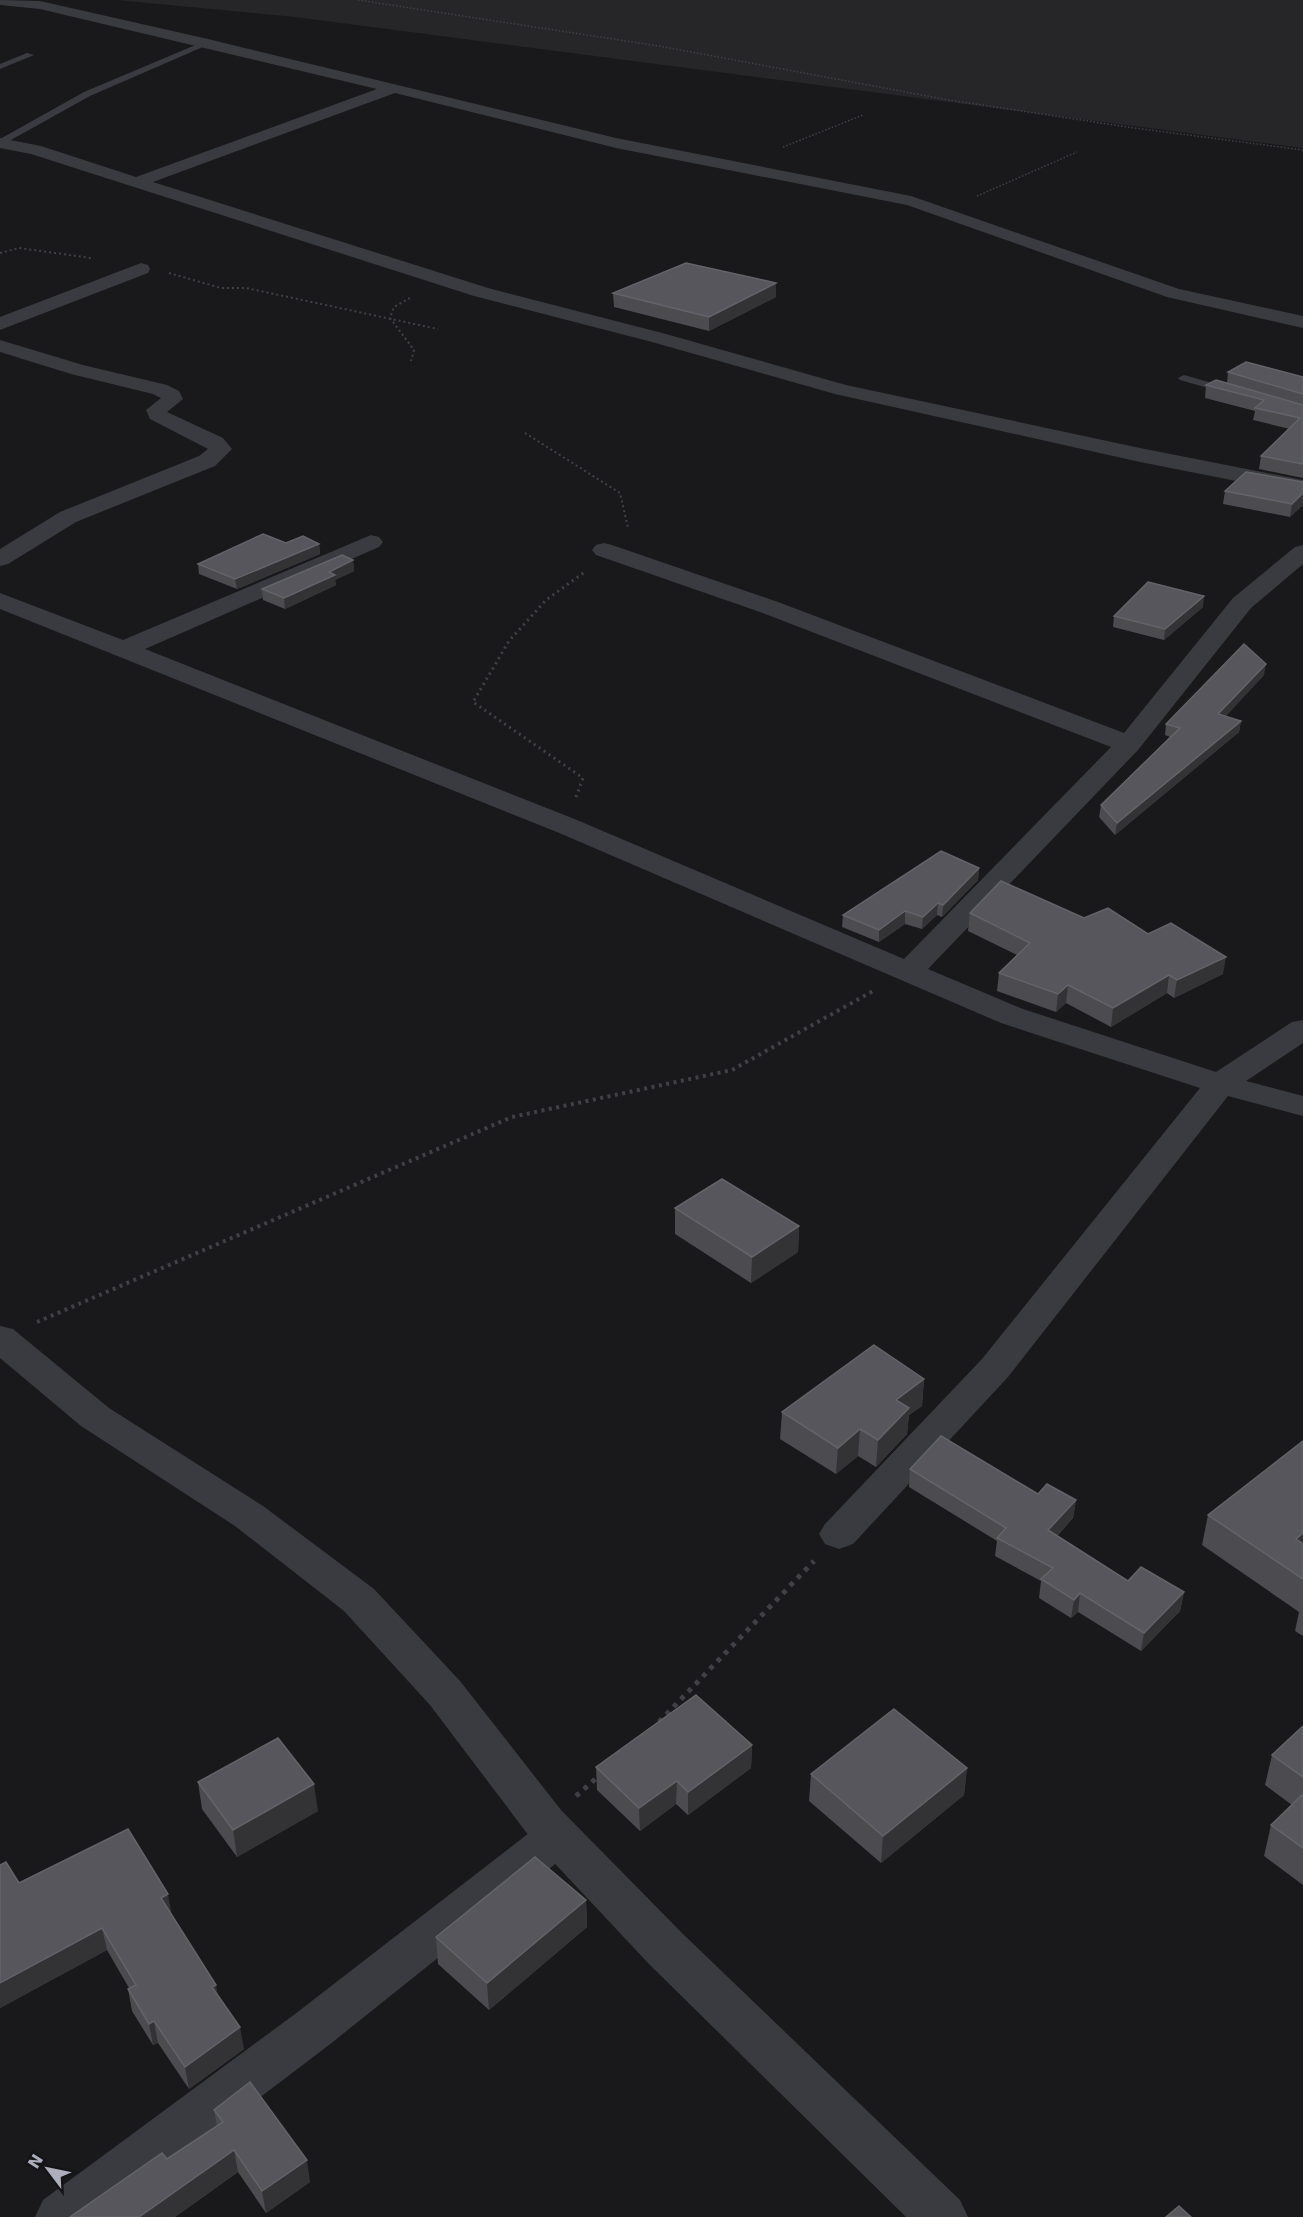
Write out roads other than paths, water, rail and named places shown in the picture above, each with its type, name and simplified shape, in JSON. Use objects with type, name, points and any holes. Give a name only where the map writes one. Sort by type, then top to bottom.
[{"type":"street","points":[[0,1],[40,5],[208,43],[616,143],[911,201],[1174,293],[1303,322]]},
{"type":"street","points":[[134,183],[395,88]]},
{"type":"street","points":[[0,143],[34,150],[442,279],[842,390],[1140,455],[1303,487]]},
{"type":"street","points":[[0,324],[141,269]]},
{"type":"street","points":[[0,346],[78,370],[160,389],[172,395],[172,399],[156,410],[157,415],[215,442],[221,449],[207,460],[68,518],[0,559]]},
{"type":"street","points":[[121,650],[370,542]]},
{"type":"street","points":[[604,550],[769,607],[1129,744]]},
{"type":"street","points":[[909,970],[1129,744],[1242,603],[1303,552]]},
{"type":"street","points":[[0,600],[567,826],[909,970],[1012,1016],[1220,1084],[1303,1106]]},
{"type":"street","points":[[839,1534],[995,1368],[1220,1084],[1303,1029]]},
{"type":"street","points":[[0,1338],[95,1418],[249,1516],[359,1600],[445,1693],[551,1829],[666,1949],[942,2217]]},
{"type":"street","points":[[61,2217],[147,2156],[425,1943],[551,1829]]},
{"type":"lane","points":[[0,143],[87,94],[208,43]]},
{"type":"lane","points":[[0,67],[30,55]]},
{"type":"lane","points":[[1184,378],[1238,394]]}]
